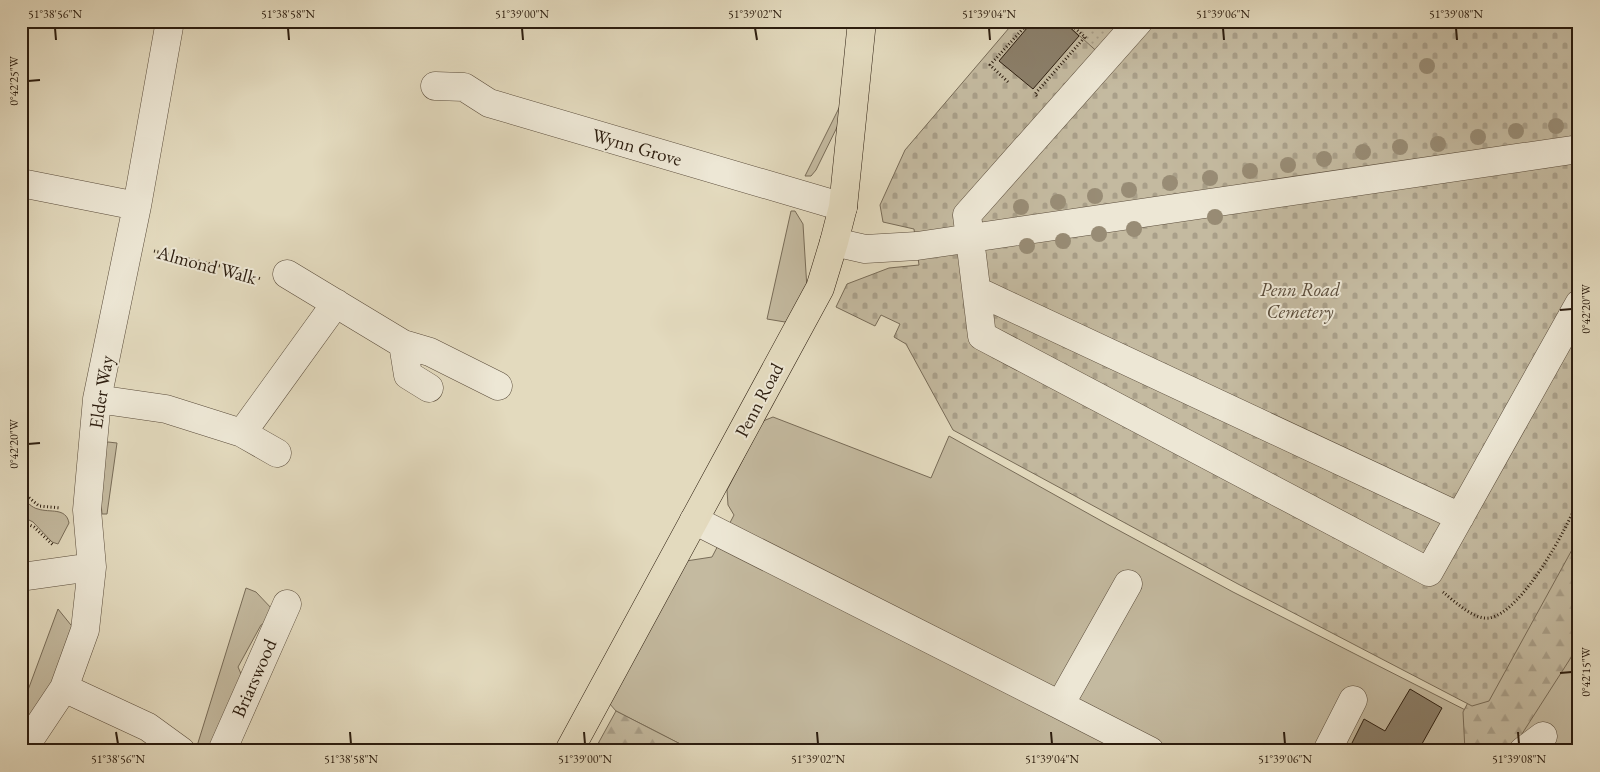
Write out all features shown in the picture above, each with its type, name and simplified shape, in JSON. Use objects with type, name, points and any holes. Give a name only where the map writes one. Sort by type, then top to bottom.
[{"type":"main road","name":"Penn Road","points":[[569,751],[820,288],[843,207],[862,21]]},
{"type":"street","name":"Elder Way","points":[[22,751],[64,688],[85,630],[84,568],[87,510],[98,399],[137,206],[170,21]]},
{"type":"street","points":[[1139,21],[967,215],[982,336],[1429,572],[1579,304]]},
{"type":"street","name":"Wynn Grove","points":[[434,86],[464,87],[489,103],[843,207]]},
{"type":"street","points":[[834,242],[865,249],[917,246],[1579,149]]},
{"type":"street","points":[[21,183],[137,206]]},
{"type":"street","points":[[288,274],[403,344],[430,352],[498,386]]},
{"type":"street","points":[[977,291],[1460,517]]},
{"type":"street","points":[[242,433],[336,303]]},
{"type":"street","points":[[403,344],[408,376],[429,388]]},
{"type":"street","points":[[98,399],[166,409],[242,433],[278,453]]},
{"type":"street","points":[[694,520],[1150,751]]},
{"type":"street","points":[[21,577],[84,568]]},
{"type":"street","points":[[1060,705],[1128,584]]},
{"type":"street","name":"Briarswood","points":[[222,751],[286,604]]},
{"type":"street","points":[[64,688],[148,727],[181,751]]},
{"type":"street","points":[[1327,751],[1353,700]]},
{"type":"path","points":[[1008,82],[990,65],[1030,21]]},
{"type":"path","points":[[1071,25],[1074,21]]},
{"type":"path","name":"Almond Walk","points":[[129,246],[229,268],[268,282],[288,274]]},
{"type":"path","points":[[21,491],[39,506],[87,510]]},
{"type":"path","points":[[1441,590],[1459,606],[1478,616],[1489,618],[1502,611],[1518,600],[1535,577],[1564,529],[1579,498]]},
{"type":"path","points":[[21,521],[34,527],[84,568]]},
{"type":"green space","name":"Penn Road Cemetery","points":[[1015,21],[1579,21],[1579,537],[1489,701],[1472,706],[1238,584],[953,430],[906,344],[894,337],[900,324],[881,315],[875,326],[836,307],[847,284],[889,268],[919,265],[914,229],[883,222],[880,205],[905,150]]},
{"type":"green space","points":[[1063,21],[1132,21],[1102,56]]},
{"type":"green space","points":[[842,102],[843,115],[816,170],[811,176],[805,176]]},
{"type":"green space","points":[[791,211],[795,211],[803,224],[807,289],[791,319],[785,322],[767,319]]},
{"type":"green space","points":[[773,417],[931,478],[949,436],[1233,592],[1487,721],[1579,553],[1579,751],[694,751],[616,711],[609,703],[686,561],[712,557],[734,515],[728,505],[727,490],[763,421]]},
{"type":"green space","points":[[108,442],[117,443],[107,514],[102,514],[99,482],[103,444]]},
{"type":"green space","points":[[21,497],[31,506],[65,515],[69,523],[58,544],[52,542],[33,522],[21,516]]},
{"type":"green space","points":[[1579,519],[1579,645],[1511,751],[1465,751],[1463,712],[1481,678]]},
{"type":"green space","points":[[246,588],[256,592],[273,610],[273,619],[261,625],[238,667],[242,676],[219,741],[209,748],[197,746]]},
{"type":"green space","points":[[58,609],[75,630],[55,688],[21,739],[21,709]]},
{"type":"green space","points":[[616,711],[694,751],[594,751]]},
{"type":"building","points":[[1033,21],[1063,21],[1079,36],[1033,89],[999,61]]},
{"type":"building","points":[[1410,689],[1442,708],[1418,751],[1348,751],[1364,719],[1385,731]]}]
